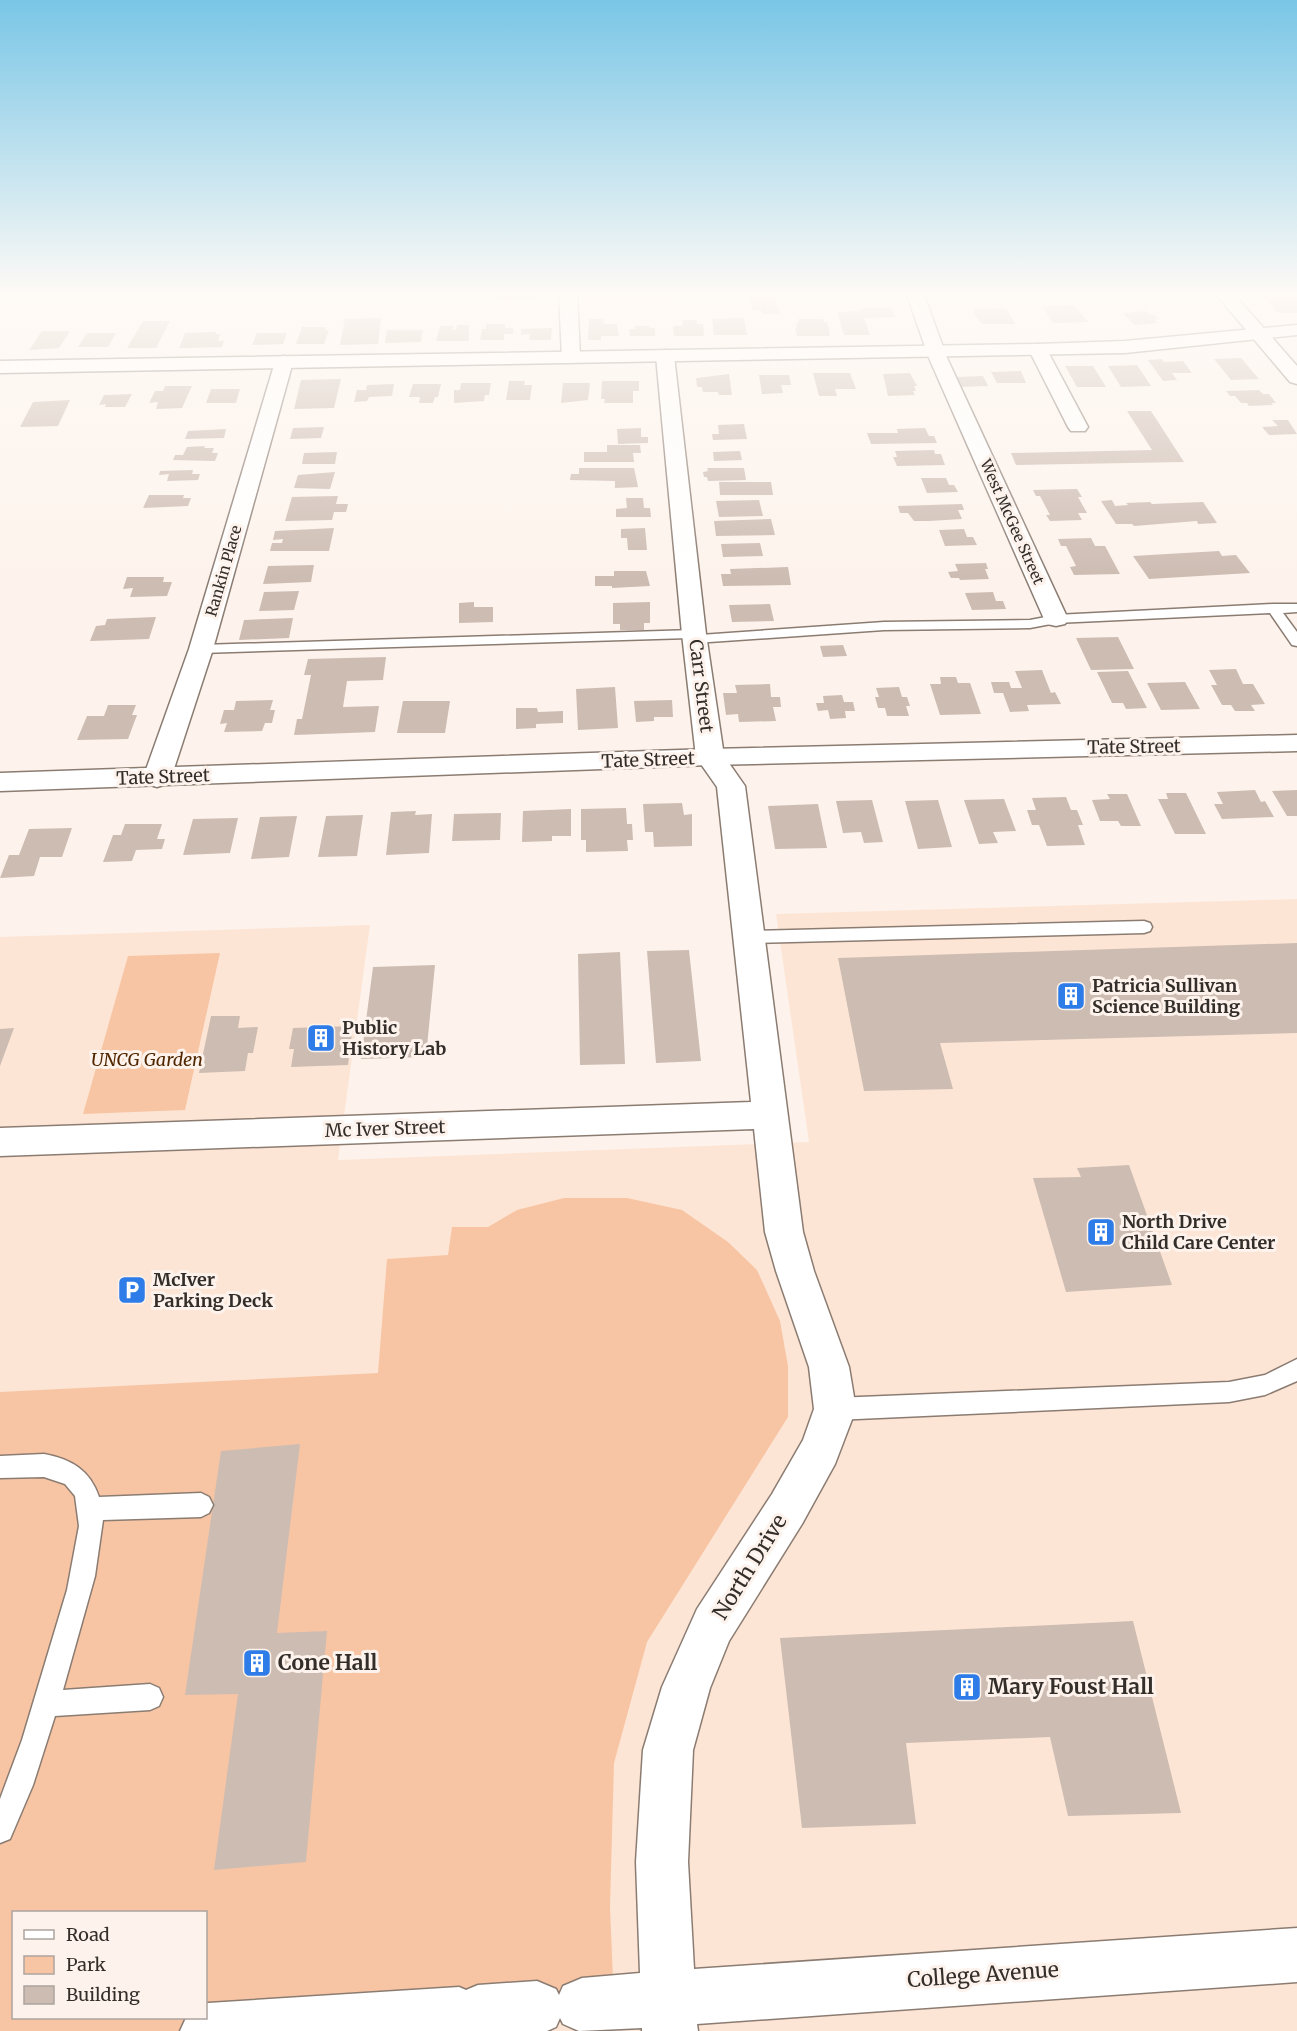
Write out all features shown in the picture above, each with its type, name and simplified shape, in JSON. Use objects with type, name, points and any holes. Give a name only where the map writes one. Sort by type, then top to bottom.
[{"type":"street","name":"Rankin Place","points":[[158,778],[201,649],[277,387]]},
{"type":"street","name":"Carr Street","points":[[668,387],[694,637],[710,758],[731,786],[770,1115]]},
{"type":"street","name":"West McGee Street","points":[[952,387],[1056,618]]},
{"type":"street","points":[[1057,387],[1078,427]]},
{"type":"street","name":"Tate Street","points":[[0,782],[710,758],[1297,743]]},
{"type":"street","name":"Mc Iver Street","points":[[0,1142],[770,1115]]},
{"type":"street","name":"North Drive","points":[[669,2015],[662,1862],[668,1750],[686,1687],[713,1625],[787,1509],[820,1450],[835,1409],[829,1366],[795,1271],[784,1232],[770,1115]]},
{"type":"street","name":"College Avenue","points":[[208,2031],[560,2007],[669,2015],[1041,1971],[1297,1955]]},
{"type":"lane","points":[[1274,608],[1297,642]]},
{"type":"lane","points":[[201,649],[694,637],[863,627],[1030,624],[1056,618],[1297,608]]},
{"type":"lane","points":[[749,937],[1144,927]]},
{"type":"lane","points":[[835,1409],[1229,1392],[1258,1388],[1283,1378],[1297,1369]]},
{"type":"lane","points":[[0,1467],[53,1466],[69,1473],[83,1485],[90,1509],[91,1530],[85,1567],[30,1756],[12,1806],[0,1829]]},
{"type":"lane","points":[[90,1509],[201,1505]]},
{"type":"lane","points":[[45,1704],[150,1697]]},
{"type":"shaded area","points":[[1297,899],[1297,2031],[0,2031],[0,937],[370,925],[338,1160],[809,1142],[776,914]]},
{"type":"green space","name":"UNCG Garden","points":[[220,953],[185,1110],[83,1114],[128,956]]},
{"type":"green space","points":[[564,1198],[627,1198],[682,1210],[728,1242],[757,1270],[780,1321],[788,1366],[788,1417],[647,1642],[614,1763],[610,1907],[614,2003],[285,2031],[0,2031],[0,1392],[378,1373],[387,1259],[448,1255],[452,1227],[488,1227],[517,1210]]},
{"type":"building","points":[[165,387],[192,387],[182,408],[156,409],[158,402],[149,403],[155,391],[163,391]]},
{"type":"building","points":[[299,387],[339,387],[334,408],[294,409]]},
{"type":"building","points":[[367,387],[394,387],[392,396],[369,397],[367,401],[354,402],[357,390],[366,390]]},
{"type":"building","points":[[412,387],[440,387],[438,397],[435,397],[433,403],[419,403],[420,397],[409,397]]},
{"type":"building","points":[[460,387],[490,387],[489,395],[485,395],[484,401],[454,403],[454,390],[460,390]]},
{"type":"building","points":[[508,387],[532,387],[530,400],[506,400]]},
{"type":"building","points":[[563,387],[590,387],[588,400],[561,403]]},
{"type":"building","points":[[602,387],[639,387],[639,391],[633,391],[633,403],[604,403],[605,399],[601,399]]},
{"type":"building","points":[[697,387],[731,387],[732,395],[703,392],[702,387]]},
{"type":"building","points":[[761,387],[781,387],[783,393],[762,394]]},
{"type":"building","points":[[817,387],[855,387],[856,389],[835,389],[837,396],[819,396]]},
{"type":"building","points":[[886,387],[914,387],[916,391],[913,391],[915,395],[888,396]]},
{"type":"building","points":[[211,389],[240,389],[236,403],[206,403]]},
{"type":"building","points":[[1259,390],[1263,394],[1269,394],[1276,403],[1249,406],[1247,403],[1241,403],[1235,396],[1230,396],[1226,391]]},
{"type":"building","points":[[132,394],[125,407],[99,405],[104,395]]},
{"type":"building","points":[[70,400],[58,426],[20,427],[33,402]]},
{"type":"building","points":[[1127,411],[1151,411],[1184,462],[1016,465],[1011,453],[1152,450]]},
{"type":"building","points":[[1272,420],[1288,420],[1297,434],[1269,435],[1262,427],[1278,426]]},
{"type":"building","points":[[744,424],[747,439],[713,440],[712,434],[719,434],[718,425]]},
{"type":"building","points":[[324,427],[321,438],[290,439],[293,428]]},
{"type":"building","points":[[641,428],[641,437],[648,437],[648,443],[618,444],[617,429]]},
{"type":"building","points":[[925,428],[929,436],[934,436],[937,443],[871,444],[867,433],[898,433],[897,429]]},
{"type":"building","points":[[226,429],[224,438],[185,439],[188,431]]},
{"type":"building","points":[[607,445],[640,445],[641,453],[633,453],[634,462],[584,462],[584,452],[607,452]]},
{"type":"building","points":[[205,446],[204,448],[214,448],[212,453],[218,453],[215,461],[173,460],[175,455],[183,455],[187,447]]},
{"type":"building","points":[[934,450],[935,454],[941,454],[945,465],[897,466],[893,457],[897,457],[895,451]]},
{"type":"building","points":[[740,451],[742,460],[714,461],[713,452]]},
{"type":"building","points":[[337,452],[335,464],[302,464],[304,453]]},
{"type":"building","points":[[579,468],[634,468],[638,487],[615,488],[615,481],[570,480],[571,474],[579,474]]},
{"type":"building","points":[[707,468],[744,468],[746,480],[708,481],[703,472],[708,471]]},
{"type":"building","points":[[193,470],[192,474],[200,474],[198,480],[167,481],[169,474],[159,475],[160,471]]},
{"type":"building","points":[[335,472],[330,489],[294,488],[298,475]]},
{"type":"building","points":[[921,478],[946,478],[949,485],[954,485],[958,492],[927,493]]},
{"type":"building","points":[[719,482],[771,482],[773,495],[720,495]]},
{"type":"building","points":[[1077,489],[1082,497],[1078,497],[1087,513],[1078,513],[1082,520],[1050,521],[1046,515],[1050,515],[1040,496],[1036,496],[1033,490]]},
{"type":"building","points":[[149,495],[184,495],[183,498],[191,498],[188,506],[143,508]]},
{"type":"building","points":[[338,496],[336,504],[348,504],[346,512],[334,512],[332,520],[285,521],[292,497]]},
{"type":"building","points":[[626,498],[643,498],[644,508],[650,508],[651,517],[616,517],[616,509],[627,508]]},
{"type":"building","points":[[759,500],[763,516],[719,517],[716,501]]},
{"type":"building","points":[[1112,500],[1115,506],[1128,505],[1126,503],[1203,502],[1217,523],[1198,524],[1197,521],[1134,526],[1116,524],[1101,501]]},
{"type":"building","points":[[962,504],[964,510],[958,510],[962,519],[929,521],[914,521],[908,513],[900,513],[898,506]]},
{"type":"building","points":[[771,519],[775,535],[716,536],[714,521]]},
{"type":"building","points":[[334,528],[329,551],[270,551],[272,543],[282,543],[283,539],[273,540],[275,531]]},
{"type":"building","points":[[645,528],[647,550],[628,550],[627,538],[621,538],[621,529]]},
{"type":"building","points":[[964,529],[967,537],[973,537],[977,545],[945,546],[939,530]]},
{"type":"building","points":[[1091,538],[1095,546],[1105,546],[1120,574],[1074,575],[1070,567],[1076,566],[1066,546],[1061,546],[1058,539]]},
{"type":"building","points":[[760,543],[763,556],[723,557],[721,544]]},
{"type":"building","points":[[1219,551],[1222,556],[1236,555],[1250,573],[1149,579],[1133,556]]},
{"type":"building","points":[[986,563],[988,569],[985,569],[989,579],[960,580],[951,578],[948,572],[958,571],[955,564]]},
{"type":"building","points":[[314,565],[311,582],[263,584],[268,566]]},
{"type":"building","points":[[788,567],[791,585],[723,586],[721,574],[731,574],[730,569]]},
{"type":"building","points":[[614,571],[646,571],[650,586],[612,588],[612,586],[595,586],[595,576],[614,576]]},
{"type":"building","points":[[127,577],[164,577],[163,582],[172,582],[167,596],[130,597],[133,588],[123,589]]},
{"type":"building","points":[[299,591],[294,610],[259,611],[264,592]]},
{"type":"building","points":[[993,592],[996,601],[1003,601],[1006,609],[972,610],[965,593]]},
{"type":"building","points":[[474,602],[474,607],[493,607],[493,622],[459,623],[459,603]]},
{"type":"building","points":[[650,602],[650,623],[644,623],[644,630],[620,630],[620,624],[613,624],[613,603]]},
{"type":"building","points":[[770,604],[774,621],[732,622],[729,605]]},
{"type":"building","points":[[156,617],[149,639],[90,641],[96,626],[105,625],[107,619]]},
{"type":"building","points":[[293,618],[289,638],[239,640],[244,620]]},
{"type":"building","points":[[1118,637],[1134,669],[1091,670],[1076,638]]},
{"type":"building","points":[[843,645],[847,656],[823,657],[820,646]]},
{"type":"building","points":[[386,657],[383,680],[347,681],[343,707],[379,706],[375,732],[294,735],[297,719],[302,719],[311,675],[304,675],[308,659]]},
{"type":"building","points":[[1236,669],[1243,684],[1253,684],[1265,704],[1251,705],[1255,711],[1235,711],[1231,705],[1222,705],[1211,685],[1217,685],[1209,670]]},
{"type":"building","points":[[1042,670],[1051,693],[1055,692],[1061,704],[1027,705],[1029,711],[1010,712],[1003,693],[994,693],[991,682],[1009,682],[1011,688],[1022,688],[1015,671]]},
{"type":"building","points":[[1128,671],[1147,708],[1126,709],[1123,703],[1112,703],[1097,672]]},
{"type":"building","points":[[940,677],[956,677],[958,683],[970,683],[981,714],[940,715],[930,684],[941,684]]},
{"type":"building","points":[[1185,682],[1200,709],[1161,710],[1147,683]]},
{"type":"building","points":[[770,684],[771,697],[780,697],[781,707],[773,707],[776,721],[739,722],[738,714],[726,715],[723,693],[737,693],[735,685]]},
{"type":"building","points":[[615,687],[618,728],[578,730],[576,689]]},
{"type":"building","points":[[899,687],[902,697],[907,697],[910,706],[906,706],[909,716],[887,716],[885,708],[878,708],[875,697],[879,697],[876,688]]},
{"type":"building","points":[[842,695],[844,702],[853,702],[855,711],[845,711],[846,718],[830,719],[828,710],[818,711],[816,703],[824,703],[823,696]]},
{"type":"building","points":[[273,700],[270,710],[275,710],[272,723],[265,723],[262,731],[224,732],[227,723],[220,724],[224,710],[234,710],[236,701]]},
{"type":"building","points":[[672,700],[673,717],[654,717],[654,721],[636,722],[634,701]]},
{"type":"building","points":[[403,701],[450,701],[445,733],[397,733]]},
{"type":"building","points":[[108,705],[136,705],[132,715],[137,715],[128,739],[77,740],[87,716],[104,716]]},
{"type":"building","points":[[516,708],[537,708],[538,712],[563,711],[563,723],[536,724],[536,728],[516,729]]},
{"type":"building","points":[[1255,790],[1261,802],[1265,801],[1274,817],[1222,819],[1214,804],[1223,804],[1217,792]]},
{"type":"building","points":[[1297,790],[1297,816],[1287,816],[1272,791]]},
{"type":"building","points":[[1166,793],[1186,793],[1206,834],[1175,834],[1158,799],[1168,799]]},
{"type":"building","points":[[1107,794],[1127,794],[1141,826],[1121,826],[1118,821],[1100,821],[1092,800],[1110,799]]},
{"type":"building","points":[[1066,797],[1071,810],[1077,810],[1083,825],[1078,825],[1085,845],[1047,846],[1039,825],[1032,825],[1027,810],[1036,810],[1032,798]]},
{"type":"building","points":[[1004,799],[1016,831],[993,832],[998,843],[979,844],[964,800]]},
{"type":"building","points":[[872,800],[883,842],[864,843],[861,832],[843,833],[836,801]]},
{"type":"building","points":[[938,800],[952,847],[918,849],[905,801]]},
{"type":"building","points":[[682,803],[684,815],[692,814],[692,846],[654,847],[653,832],[645,832],[643,804]]},
{"type":"building","points":[[818,804],[827,848],[775,849],[768,806]]},
{"type":"building","points":[[626,808],[627,824],[632,824],[633,840],[627,840],[628,851],[586,852],[586,840],[581,840],[581,809]]},
{"type":"building","points":[[571,809],[571,836],[552,836],[552,841],[522,842],[523,811]]},
{"type":"building","points":[[416,811],[415,815],[432,814],[429,853],[386,855],[391,812]]},
{"type":"building","points":[[501,813],[500,840],[452,841],[454,814]]},
{"type":"building","points":[[363,815],[357,856],[318,857],[326,816]]},
{"type":"building","points":[[297,816],[289,857],[251,859],[260,817]]},
{"type":"building","points":[[238,818],[230,853],[183,855],[193,819]]},
{"type":"building","points":[[125,824],[162,824],[157,839],[165,839],[162,849],[136,850],[132,861],[103,862],[113,835],[121,835]]},
{"type":"building","points":[[72,828],[62,857],[40,857],[34,876],[0,878],[9,855],[19,855],[29,829]]},
{"type":"building","name":"Patricia Sullivan Science Building","points":[[1297,943],[1297,1033],[940,1043],[953,1089],[864,1091],[838,958]]},
{"type":"building","points":[[689,950],[701,1061],[656,1063],[647,951]]},
{"type":"building","points":[[620,952],[625,1064],[580,1065],[578,954]]},
{"type":"building","points":[[435,965],[426,1057],[361,1059],[373,967]]},
{"type":"building","points":[[211,1016],[240,1016],[238,1028],[258,1027],[253,1053],[248,1053],[245,1071],[199,1073]]},
{"type":"building","name":"Public History Lab","points":[[353,1026],[348,1065],[291,1067],[294,1049],[289,1049],[293,1028]]},
{"type":"building","points":[[14,1028],[0,1066],[0,1029]]},
{"type":"building","name":"North Drive Child Care Center","points":[[1129,1165],[1172,1285],[1066,1292],[1033,1178],[1081,1177],[1077,1168]]},
{"type":"building","name":"Cone Hall","points":[[300,1444],[277,1633],[327,1631],[306,1862],[214,1870],[238,1694],[185,1695],[221,1451]]},
{"type":"building","name":"Mary Foust Hall","points":[[1133,1621],[1181,1813],[1068,1816],[1050,1737],[906,1743],[916,1824],[802,1828],[780,1638]]},
{"type":"place","name":"Patricia Sullivan Science Building","points":[[1071,996]]},
{"type":"place","name":"Public History Lab","points":[[321,1038]]},
{"type":"place","name":"North Drive Child Care Center","points":[[1101,1232]]},
{"type":"place","name":"McIver Parking Deck","points":[[132,1290]]},
{"type":"place","name":"Cone Hall","points":[[257,1663]]},
{"type":"place","name":"Mary Foust Hall","points":[[967,1687]]}]
